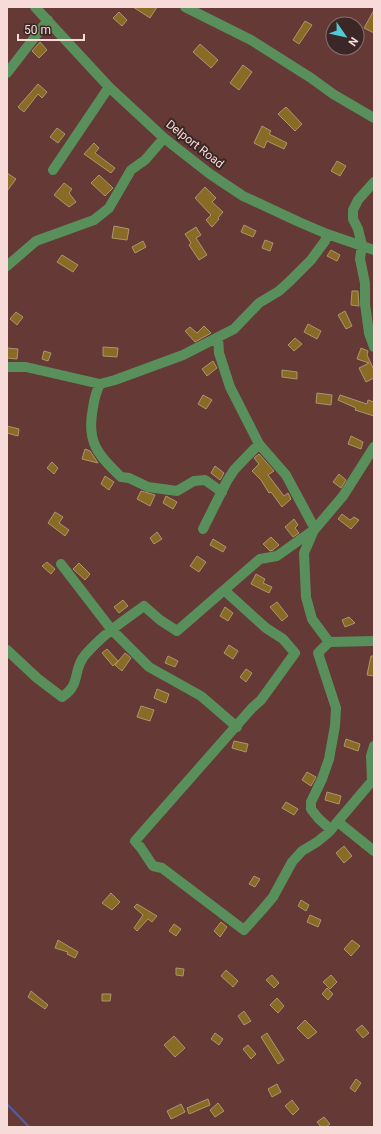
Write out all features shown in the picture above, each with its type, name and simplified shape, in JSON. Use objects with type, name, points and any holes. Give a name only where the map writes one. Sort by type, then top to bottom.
[{"type":"street","name":"Delport Road","points":[[35,7],[109,87],[164,138],[210,174],[243,196],[327,234],[374,250]]},
{"type":"street","points":[[184,7],[251,40],[311,78],[333,94],[374,118]]},
{"type":"street","points":[[7,73],[48,20]]},
{"type":"street","points":[[53,170],[109,87]]},
{"type":"street","points":[[7,266],[36,241],[94,220],[109,208],[131,170],[145,160],[164,138]]},
{"type":"street","points":[[374,182],[358,200],[354,210],[353,220],[358,229],[362,245],[360,259],[365,283],[365,304],[369,333],[374,347]]},
{"type":"street","points":[[7,367],[26,368],[100,384],[183,355],[234,329],[259,303],[290,281],[310,260],[325,241],[327,234]]},
{"type":"street","points":[[365,283],[374,289]]},
{"type":"street","points":[[218,337],[219,353],[230,387],[259,444],[286,475],[315,529]]},
{"type":"street","points":[[100,384],[96,391],[91,417],[91,434],[94,444],[102,458],[121,477],[129,478],[148,487],[177,491],[194,481],[205,480],[222,492]]},
{"type":"street","points":[[204,529],[234,470],[259,444]]},
{"type":"street","points":[[7,650],[37,678],[62,697],[72,688],[84,656],[111,629],[144,606],[160,620],[177,631],[260,559],[277,556],[315,529],[343,496],[374,447]]},
{"type":"street","points":[[315,529],[304,553],[306,597],[312,619],[329,642]]},
{"type":"street","points":[[61,564],[111,629],[148,667],[201,696],[237,726]]},
{"type":"street","points":[[224,590],[266,628],[283,639],[295,653],[261,700],[252,708],[135,841],[153,866],[162,868],[244,930],[272,897],[292,862],[302,851],[317,842],[334,826],[373,782],[371,756],[374,746]]},
{"type":"street","points":[[374,641],[329,642],[318,653],[336,708],[335,726],[329,759],[322,779],[311,802],[311,809],[318,818],[334,826],[374,851]]},
{"type":"building","points":[[133,7],[157,7],[150,18]]},
{"type":"building","points":[[374,10],[374,33],[365,28]]},
{"type":"building","points":[[119,12],[127,20],[122,26],[113,18]]},
{"type":"building","points":[[305,21],[312,25],[299,44],[293,40]]},
{"type":"building","points":[[40,42],[47,50],[39,58],[32,51]]},
{"type":"building","points":[[200,44],[218,60],[211,68],[193,52]]},
{"type":"building","points":[[243,65],[252,72],[239,90],[230,83]]},
{"type":"building","points":[[38,84],[47,92],[42,98],[38,94],[24,112],[18,107]]},
{"type":"building","points":[[286,107],[302,124],[295,131],[278,114]]},
{"type":"building","points":[[262,126],[271,131],[269,134],[287,143],[284,149],[267,141],[264,148],[254,143]]},
{"type":"building","points":[[57,128],[65,134],[58,143],[50,137]]},
{"type":"building","points":[[94,143],[99,148],[95,153],[115,168],[111,173],[84,154]]},
{"type":"building","points":[[337,161],[346,166],[340,176],[331,171]]},
{"type":"building","points":[[7,173],[16,179],[7,191]]},
{"type":"building","points":[[99,175],[113,188],[105,196],[91,183]]},
{"type":"building","points":[[64,183],[72,189],[69,193],[76,202],[69,207],[54,195]]},
{"type":"building","points":[[205,187],[216,198],[212,202],[223,212],[212,227],[206,220],[211,215],[195,198]]},
{"type":"building","points":[[244,225],[256,231],[253,237],[241,232]]},
{"type":"building","points":[[114,226],[129,229],[127,240],[112,238]]},
{"type":"building","points":[[196,227],[201,235],[196,238],[207,255],[199,260],[189,245],[191,243],[185,234]]},
{"type":"building","points":[[265,240],[273,243],[270,251],[262,248]]},
{"type":"building","points":[[143,241],[146,247],[135,253],[132,247]]},
{"type":"building","points":[[331,250],[340,255],[337,261],[327,256]]},
{"type":"building","points":[[62,255],[78,265],[73,272],[57,262]]},
{"type":"building","points":[[352,291],[358,291],[359,306],[351,305]]},
{"type":"building","points":[[345,311],[352,326],[346,329],[338,315]]},
{"type":"building","points":[[16,312],[23,317],[17,325],[10,319]]},
{"type":"building","points":[[308,324],[321,331],[317,339],[304,332]]},
{"type":"building","points":[[204,326],[211,333],[195,342],[185,331],[190,327],[197,333]]},
{"type":"building","points":[[295,338],[302,344],[294,351],[288,345]]},
{"type":"building","points":[[103,347],[118,348],[117,357],[103,356]]},
{"type":"building","points":[[7,348],[18,349],[17,359],[7,358]]},
{"type":"building","points":[[361,348],[368,351],[367,355],[374,370],[374,378],[366,382],[359,368],[369,363],[357,359]]},
{"type":"building","points":[[44,351],[51,353],[48,361],[42,359]]},
{"type":"building","points":[[213,361],[217,368],[207,376],[202,369]]},
{"type":"building","points":[[282,370],[297,372],[297,379],[282,377]]},
{"type":"building","points":[[317,393],[332,395],[331,405],[316,403]]},
{"type":"building","points":[[203,395],[212,400],[206,409],[198,404]]},
{"type":"building","points":[[340,395],[367,404],[368,400],[374,402],[374,416],[355,410],[356,408],[338,400]]},
{"type":"building","points":[[7,426],[19,429],[18,436],[7,433]]},
{"type":"building","points":[[351,436],[363,442],[361,449],[348,444]]},
{"type":"building","points":[[85,449],[90,451],[98,463],[82,459]]},
{"type":"building","points":[[259,454],[274,471],[268,475],[284,496],[288,493],[291,499],[282,507],[252,471],[259,464],[254,458]]},
{"type":"building","points":[[52,462],[58,468],[54,474],[47,468]]},
{"type":"building","points":[[215,466],[224,473],[220,480],[211,473]]},
{"type":"building","points":[[339,474],[346,480],[341,488],[333,482]]},
{"type":"building","points":[[105,476],[114,482],[109,490],[101,484]]},
{"type":"building","points":[[141,491],[155,495],[150,506],[137,499]]},
{"type":"building","points":[[166,496],[177,502],[173,509],[163,503]]},
{"type":"building","points":[[55,512],[63,517],[59,523],[69,530],[65,536],[48,523]]},
{"type":"building","points":[[342,514],[350,520],[354,517],[359,520],[351,529],[338,519]]},
{"type":"building","points":[[294,519],[298,525],[295,528],[299,533],[293,537],[285,527]]},
{"type":"building","points":[[157,532],[162,539],[154,544],[150,538]]},
{"type":"building","points":[[271,537],[279,545],[270,551],[263,544]]},
{"type":"building","points":[[213,539],[226,547],[223,552],[210,545]]},
{"type":"building","points":[[197,556],[206,562],[199,572],[190,566]]},
{"type":"building","points":[[47,562],[55,569],[51,574],[42,566]]},
{"type":"building","points":[[79,563],[90,574],[85,580],[73,569]]},
{"type":"building","points":[[256,574],[265,579],[263,583],[272,587],[269,593],[251,584]]},
{"type":"building","points":[[123,600],[128,606],[119,613],[114,607]]},
{"type":"building","points":[[277,602],[288,616],[282,621],[270,607]]},
{"type":"building","points":[[225,607],[233,613],[228,621],[220,616]]},
{"type":"building","points":[[349,617],[355,623],[345,627],[342,620]]},
{"type":"building","points":[[229,645],[238,651],[233,659],[224,653]]},
{"type":"building","points":[[107,649],[118,661],[113,666],[102,653]]},
{"type":"building","points":[[125,653],[131,658],[122,671],[115,665]]},
{"type":"building","points":[[168,656],[178,661],[175,667],[165,663]]},
{"type":"building","points":[[371,656],[374,656],[374,676],[367,675]]},
{"type":"building","points":[[246,669],[252,673],[246,682],[240,677]]},
{"type":"building","points":[[157,689],[169,694],[166,703],[154,698]]},
{"type":"building","points":[[141,706],[154,710],[150,721],[137,717]]},
{"type":"building","points":[[346,739],[360,744],[358,751],[344,746]]},
{"type":"building","points":[[234,741],[248,744],[246,752],[232,748]]},
{"type":"building","points":[[307,772],[316,777],[311,786],[302,780]]},
{"type":"building","points":[[327,792],[341,796],[339,804],[325,800]]},
{"type":"building","points":[[286,802],[298,809],[294,815],[282,808]]},
{"type":"building","points":[[344,846],[352,856],[344,863],[336,853]]},
{"type":"building","points":[[254,876],[260,879],[255,887],[249,884]]},
{"type":"building","points":[[111,893],[120,902],[112,910],[102,903]]},
{"type":"building","points":[[301,900],[309,905],[306,911],[298,906]]},
{"type":"building","points":[[137,904],[157,916],[152,922],[148,919],[137,931],[134,928],[143,915],[134,907]]},
{"type":"building","points":[[310,915],[321,920],[318,927],[307,922]]},
{"type":"building","points":[[221,922],[227,927],[220,937],[214,931]]},
{"type":"building","points":[[174,924],[181,929],[176,936],[169,931]]},
{"type":"building","points":[[58,940],[78,952],[75,958],[67,954],[68,952],[55,948]]},
{"type":"building","points":[[352,940],[360,946],[351,956],[344,949]]},
{"type":"building","points":[[176,968],[184,969],[183,976],[176,975]]},
{"type":"building","points":[[226,970],[238,981],[233,987],[221,976]]},
{"type":"building","points":[[272,975],[279,983],[274,988],[266,980]]},
{"type":"building","points":[[331,975],[337,982],[330,989],[323,982]]},
{"type":"building","points":[[327,988],[333,994],[328,1000],[322,994]]},
{"type":"building","points":[[31,991],[48,1005],[45,1009],[28,997]]},
{"type":"building","points":[[102,994],[111,994],[110,1001],[102,1001]]},
{"type":"building","points":[[277,998],[284,1006],[278,1013],[270,1005]]},
{"type":"building","points":[[244,1011],[251,1021],[244,1025],[238,1016]]},
{"type":"building","points":[[305,1020],[317,1032],[308,1039],[297,1028]]},
{"type":"building","points":[[362,1025],[369,1033],[363,1038],[356,1030]]},
{"type":"building","points":[[215,1033],[223,1039],[219,1045],[211,1039]]},
{"type":"building","points":[[267,1033],[284,1060],[278,1064],[261,1037]]},
{"type":"building","points":[[174,1036],[185,1048],[175,1057],[164,1045]]},
{"type":"building","points":[[248,1045],[256,1054],[251,1059],[243,1049]]},
{"type":"building","points":[[356,1079],[361,1083],[355,1092],[350,1088]]},
{"type":"building","points":[[277,1084],[281,1092],[272,1097],[268,1089]]},
{"type":"building","points":[[208,1099],[210,1105],[189,1114],[187,1108]]},
{"type":"building","points":[[292,1100],[299,1109],[293,1115],[285,1106]]},
{"type":"building","points":[[218,1103],[224,1111],[215,1117],[210,1110]]},
{"type":"building","points":[[181,1104],[185,1112],[171,1119],[167,1111]]},
{"type":"building","points":[[324,1117],[330,1124],[326,1127],[321,1127],[317,1122]]},
{"type":"waterway","points":[[7,1104],[29,1127]]}]
